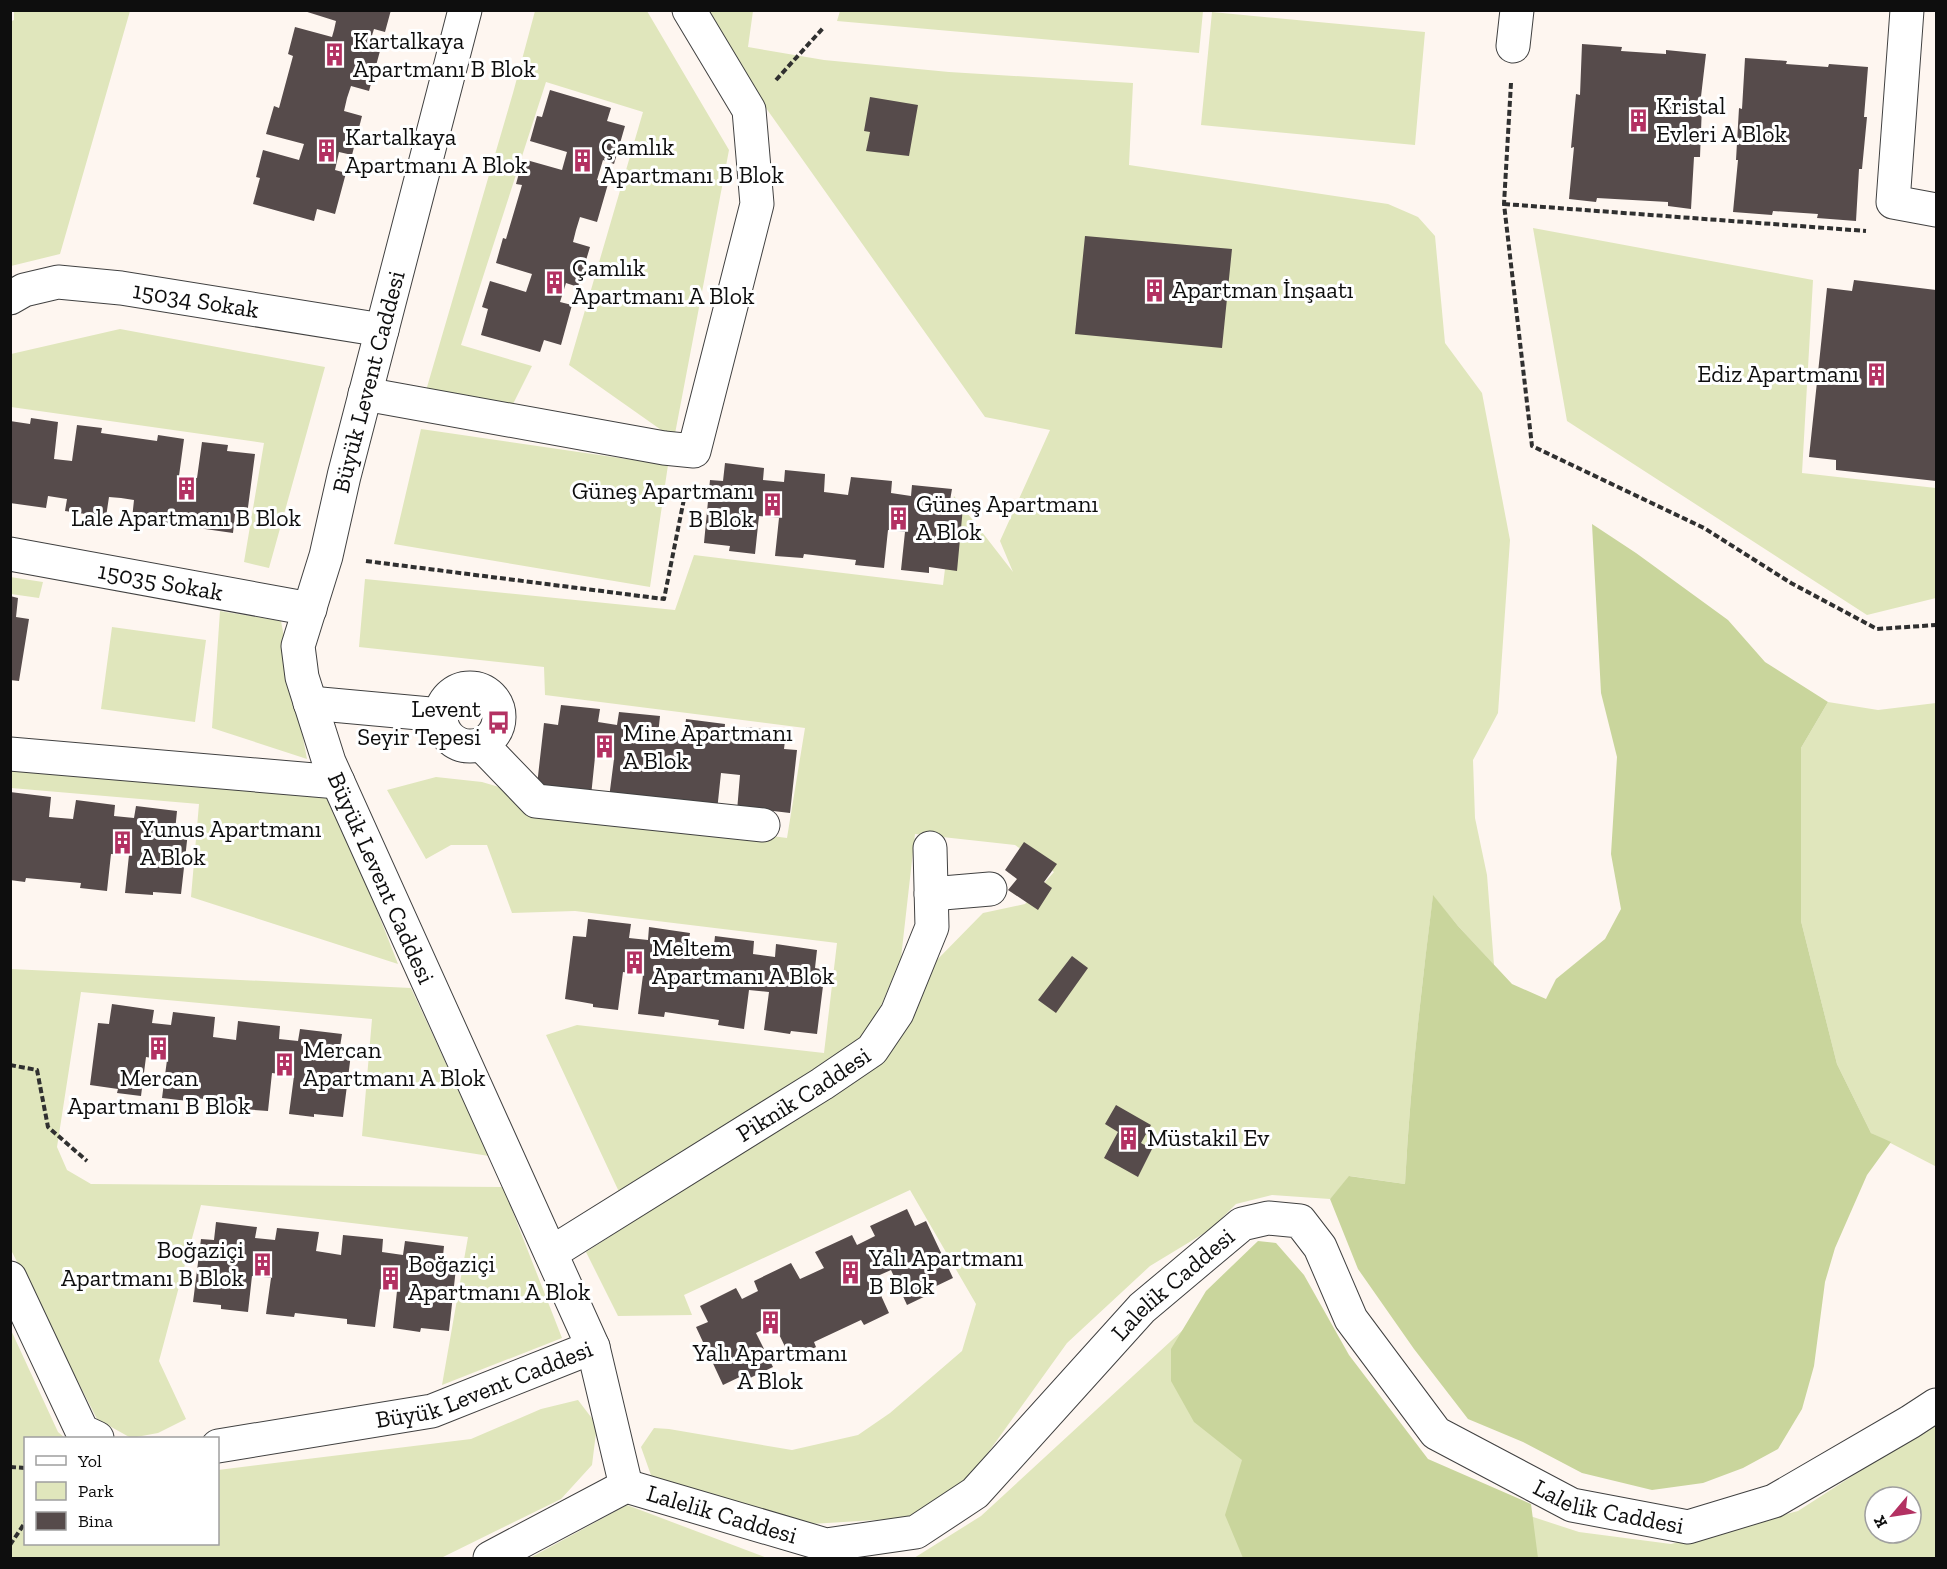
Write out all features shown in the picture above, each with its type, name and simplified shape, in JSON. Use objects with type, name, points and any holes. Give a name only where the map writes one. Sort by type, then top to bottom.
[{"type":"street","name":"Büyük Levent Caddesi","points":[[219,1446],[432,1411],[593,1347],[329,762],[302,677],[298,646],[327,556],[365,394],[465,10]]},
{"type":"street","points":[[365,394],[664,448],[694,451],[757,204],[749,110],[689,10]]},
{"type":"street","points":[[1513,46],[1517,10]]},
{"type":"street","points":[[1907,10],[1893,202],[1936,210]]},
{"type":"street","name":"15034 Sokak","points":[[10,298],[24,290],[58,282],[121,288],[382,330]]},
{"type":"street","name":"15035 Sokak","points":[[10,554],[310,609]]},
{"type":"street","points":[[464,688],[474,688],[491,696],[500,713],[496,732],[482,745],[462,746],[446,734],[441,725],[443,705],[448,697],[464,688]]},
{"type":"street","points":[[310,702],[441,715]]},
{"type":"street","points":[[482,745],[536,801],[764,825]]},
{"type":"street","points":[[10,754],[338,782]]},
{"type":"street","name":"Piknik Caddesi","points":[[552,1253],[822,1084],[872,1050],[897,1013],[932,927],[930,848]]},
{"type":"street","points":[[931,894],[990,889]]},
{"type":"street","name":"Lalelik Caddesi","points":[[490,1558],[626,1486],[826,1545],[916,1532],[975,1493],[1142,1308],[1242,1224],[1268,1218],[1300,1221],[1320,1247],[1351,1319],[1436,1433],[1572,1505],[1688,1527],[1774,1501],[1936,1405]]},
{"type":"street","points":[[10,1278],[90,1435]]},
{"type":"street","points":[[593,1347],[626,1486]]},
{"type":"path","points":[[749,110],[824,27]]},
{"type":"path","points":[[1513,46],[1504,204],[1532,446],[1704,528],[1791,583],[1876,629],[1936,625]]},
{"type":"path","points":[[1504,204],[1890,232],[1893,202]]},
{"type":"path","points":[[327,556],[664,598],[694,451]]},
{"type":"path","points":[[10,1065],[37,1070],[48,1127],[87,1161]]},
{"type":"path","points":[[10,1545],[24,1524]]},
{"type":"green space","points":[[840,10],[1203,11],[1199,53],[837,21]]},
{"type":"green space","points":[[14,11],[130,11],[60,254],[11,266],[10,22],[14,20]]},
{"type":"green space","points":[[535,11],[647,11],[729,150],[674,439],[569,365],[643,112],[546,82],[461,345],[532,366],[509,412],[425,394]]},
{"type":"green space","points":[[709,11],[753,11],[748,47],[824,60],[949,72],[1133,83],[1129,165],[1388,204],[1418,217],[1435,236],[1445,343],[1482,393],[1510,540],[1498,713],[1473,760],[1475,818],[1487,875],[1494,965],[1433,896],[1416,1040],[1405,1184],[1350,1176],[1330,1199],[1272,1195],[1236,1204],[1211,1229],[1150,1266],[1067,1343],[967,1482],[908,1518],[811,1524],[652,1478],[641,1447],[654,1428],[792,1450],[858,1435],[890,1413],[962,1351],[976,1304],[910,1190],[684,1295],[692,1315],[618,1316],[586,1252],[876,1065],[931,966],[983,913],[1025,904],[1054,872],[1015,845],[915,834],[901,958],[881,1006],[858,1043],[620,1194],[546,1035],[577,1025],[824,1053],[837,943],[575,911],[512,913],[487,845],[451,845],[426,859],[387,790],[436,777],[482,782],[523,794],[534,805],[787,838],[805,728],[545,695],[544,667],[359,647],[365,579],[675,610],[694,555],[943,585],[954,496],[1013,572],[1000,541],[1050,430],[985,417],[766,108]]},
{"type":"green space","points":[[1212,12],[1425,32],[1415,145],[1201,125]]},
{"type":"green space","points":[[1533,228],[1813,280],[1802,473],[1936,488],[1936,598],[1867,615],[1567,421]]},
{"type":"green space","points":[[120,329],[325,367],[269,568],[244,562],[264,443],[11,407],[11,354]]},
{"type":"green space","points":[[421,429],[668,465],[650,587],[394,544]]},
{"type":"green space","points":[[1592,524],[1728,620],[1765,662],[1828,702],[1801,748],[1801,921],[1837,1064],[1871,1133],[1891,1142],[1867,1175],[1835,1248],[1825,1282],[1814,1366],[1802,1409],[1778,1449],[1743,1468],[1703,1483],[1652,1490],[1582,1473],[1523,1442],[1468,1419],[1414,1349],[1358,1269],[1330,1199],[1349,1176],[1405,1184],[1416,1039],[1433,895],[1458,926],[1512,984],[1546,999],[1556,979],[1605,939],[1621,909],[1611,854],[1617,757],[1601,693]]},
{"type":"green space","points":[[10,577],[43,582],[39,598],[11,594]]},
{"type":"green space","points":[[220,611],[281,621],[307,759],[212,728]]},
{"type":"green space","points":[[112,627],[206,640],[195,722],[101,709]]},
{"type":"green space","points":[[1828,702],[1878,710],[1936,703],[1935,1166],[1871,1133],[1837,1064],[1801,921],[1801,748]]},
{"type":"green space","points":[[10,760],[332,796],[398,964],[191,897],[199,804],[11,788]]},
{"type":"green space","points":[[11,969],[411,988],[489,1156],[362,1136],[372,1019],[81,992],[57,1147],[67,1170],[91,1184],[503,1187],[562,1338],[442,1385],[468,1237],[201,1205],[159,1361],[186,1419],[158,1433],[129,1437],[97,1419],[11,1250]]},
{"type":"green space","points":[[1258,1241],[1276,1243],[1304,1275],[1349,1355],[1428,1459],[1531,1504],[1538,1558],[1243,1558],[1225,1515],[1242,1460],[1194,1422],[1171,1381],[1171,1349],[1206,1291]]},
{"type":"green space","points":[[1247,1271],[1447,1489],[1579,1532],[1671,1544],[1798,1511],[1936,1422],[1936,1558],[914,1558],[981,1516]]},
{"type":"green space","points":[[10,1328],[58,1432],[64,1437],[24,1437],[24,1545],[219,1545],[219,1470],[471,1439],[541,1409],[578,1400],[597,1425],[592,1465],[561,1499],[441,1558],[11,1558]]},
{"type":"green space","points":[[627,1505],[767,1558],[530,1558]]},
{"type":"building","name":"Kartalkaya Apartmanı A Blok","points":[[301,10],[391,10],[385,32],[374,29],[368,48],[380,51],[369,91],[351,86],[347,98],[344,111],[362,116],[352,155],[339,152],[335,170],[346,173],[335,214],[317,209],[314,221],[253,204],[260,178],[256,177],[263,150],[299,160],[304,144],[266,134],[274,106],[279,108],[293,56],[288,54],[295,27],[332,37],[334,30],[336,21]]},
{"type":"building","name":"Kristal Evleri A Blok","points":[[1582,44],[1622,47],[1621,51],[1666,54],[1666,50],[1706,54],[1700,105],[1702,105],[1700,157],[1694,157],[1691,209],[1668,206],[1668,202],[1597,198],[1596,202],[1569,199],[1576,94],[1580,95]]},
{"type":"building","points":[[1745,58],[1787,61],[1786,64],[1868,67],[1864,117],[1867,117],[1862,169],[1859,169],[1856,221],[1817,218],[1818,214],[1773,211],[1772,215],[1733,212],[1738,160],[1736,160],[1739,108],[1742,109]]},
{"type":"building","points":[[550,90],[611,108],[607,121],[625,126],[614,164],[603,160],[597,180],[608,184],[597,222],[580,217],[576,230],[573,242],[590,247],[578,287],[566,283],[560,302],[572,305],[561,345],[544,340],[540,352],[481,335],[488,309],[482,307],[490,281],[526,292],[532,274],[496,263],[503,238],[506,239],[522,185],[516,184],[523,159],[562,170],[567,152],[530,141],[537,116],[542,117]]},
{"type":"building","points":[[870,97],[918,105],[909,156],[866,151],[870,132],[864,131]]},
{"type":"building","name":"Apartman İnşaatı","points":[[1085,236],[1232,249],[1222,348],[1075,334]]},
{"type":"building","name":"Ediz Apartmanı","points":[[1854,280],[1936,290],[1936,481],[1836,470],[1836,460],[1809,457],[1827,288],[1852,291]]},
{"type":"building","points":[[31,418],[58,422],[54,459],[72,461],[77,425],[102,428],[101,433],[157,441],[158,435],[184,439],[179,476],[197,478],[202,442],[228,445],[227,451],[255,454],[247,515],[235,514],[233,533],[191,527],[192,516],[175,513],[174,524],[132,519],[134,500],[121,498],[109,497],[106,517],[65,511],[67,499],[48,496],[46,508],[10,503],[10,421],[30,424]]},
{"type":"building","points":[[725,463],[764,468],[763,480],[784,482],[785,470],[825,474],[824,492],[848,495],[851,477],[892,481],[891,493],[911,496],[912,485],[952,489],[949,506],[963,507],[957,571],[929,567],[929,573],[901,570],[905,532],[888,530],[884,568],[855,565],[856,560],[804,554],[803,558],[775,556],[779,518],[759,516],[755,554],[729,551],[730,546],[704,543],[710,480],[723,481]]},
{"type":"building","points":[[10,596],[18,598],[16,617],[29,619],[19,681],[10,680]]},
{"type":"building","points":[[561,705],[600,709],[598,722],[617,725],[619,712],[660,716],[658,735],[684,738],[686,719],[725,724],[724,736],[745,738],[746,727],[786,732],[784,749],[797,750],[790,813],[765,810],[737,811],[740,775],[721,773],[717,811],[609,798],[614,759],[595,757],[591,796],[537,785],[544,723],[558,725]]},
{"type":"building","name":"Yunus Apartmanı A Blok","points":[[10,792],[51,797],[49,817],[73,819],[76,800],[115,805],[114,816],[134,818],[136,806],[177,811],[175,831],[188,832],[181,894],[125,893],[129,855],[111,854],[107,891],[80,888],[81,883],[26,878],[25,882],[10,880]]},
{"type":"building","points":[[1024,842],[1057,864],[1044,882],[1052,888],[1038,910],[1008,890],[1017,879],[1005,870]]},
{"type":"building","points":[[588,919],[631,924],[629,938],[648,940],[649,927],[690,933],[687,952],[713,954],[715,936],[754,941],[753,954],[775,957],[776,944],[817,950],[815,968],[825,970],[817,1034],[791,1031],[790,1034],[764,1030],[769,992],[749,990],[744,1029],[718,1025],[719,1020],[665,1012],[664,1017],[638,1014],[643,975],[623,972],[618,1010],[593,1007],[593,1004],[565,999],[573,936],[586,937]]},
{"type":"building","points":[[1072,956],[1088,968],[1056,1013],[1038,1000]]},
{"type":"building","points":[[112,1004],[154,1010],[152,1023],[171,1025],[173,1012],[215,1017],[213,1037],[236,1040],[238,1021],[280,1026],[279,1039],[298,1041],[300,1029],[342,1034],[339,1053],[351,1054],[343,1117],[289,1114],[294,1076],[272,1073],[268,1111],[243,1109],[244,1104],[188,1097],[188,1101],[162,1098],[167,1060],[146,1057],[141,1096],[117,1093],[118,1089],[90,1085],[98,1023],[109,1024]]},
{"type":"building","name":"Müstakil Ev","points":[[1116,1105],[1151,1125],[1141,1143],[1152,1149],[1138,1177],[1104,1158],[1118,1132],[1105,1124]]},
{"type":"building","points":[[907,1209],[915,1226],[926,1221],[953,1278],[930,1289],[932,1293],[907,1305],[891,1270],[873,1278],[889,1313],[864,1325],[861,1320],[814,1342],[816,1347],[791,1359],[774,1324],[756,1333],[773,1367],[750,1378],[748,1373],[723,1385],[696,1327],[708,1322],[700,1306],[736,1288],[742,1299],[758,1291],[754,1281],[791,1263],[800,1279],[824,1268],[815,1252],[852,1235],[857,1245],[875,1236],[870,1226]]},
{"type":"building","points":[[216,1222],[257,1227],[255,1238],[275,1240],[277,1228],[319,1232],[316,1251],[341,1255],[343,1235],[383,1239],[382,1252],[403,1255],[405,1241],[444,1246],[442,1266],[456,1268],[449,1331],[421,1328],[420,1332],[393,1328],[397,1291],[389,1290],[380,1289],[375,1327],[347,1324],[347,1319],[295,1313],[294,1317],[266,1314],[271,1278],[252,1276],[248,1312],[221,1309],[221,1305],[193,1302],[201,1239],[214,1240]]},
{"type":"place","name":"Kartalkaya Apartmanı B Blok","points":[[335,55]]},
{"type":"place","name":"Kristal Evleri A Blok","points":[[1638,120]]},
{"type":"place","name":"Kartalkaya Apartmanı A Blok","points":[[327,151]]},
{"type":"place","name":"Çamlık Apartmanı B Blok","points":[[583,161]]},
{"type":"place","name":"Çamlık Apartmanı A Blok","points":[[554,282]]},
{"type":"place","name":"Apartman İnşaatı","points":[[1154,290]]},
{"type":"place","name":"Ediz Apartmanı","points":[[1877,374]]},
{"type":"place","name":"Lale Apartmanı B Blok","points":[[186,488]]},
{"type":"place","name":"Güneş Apartmanı B Blok","points":[[772,505]]},
{"type":"place","name":"Güneş Apartmanı A Blok","points":[[898,518]]},
{"type":"place","name":"Levent Seyir Tepesi","points":[[499,723]]},
{"type":"place","name":"Mine Apartmanı A Blok","points":[[605,747]]},
{"type":"place","name":"Yunus Apartmanı A Blok","points":[[122,843]]},
{"type":"place","name":"Meltem Apartmanı A Blok","points":[[634,962]]},
{"type":"place","name":"Mercan Apartmanı B Blok","points":[[159,1048]]},
{"type":"place","name":"Mercan Apartmanı A Blok","points":[[285,1064]]},
{"type":"place","name":"Müstakil Ev","points":[[1129,1138]]},
{"type":"place","name":"Boğaziçi Apartmanı B Blok","points":[[262,1264]]},
{"type":"place","name":"Yalı Apartmanı B Blok","points":[[851,1272]]},
{"type":"place","name":"Boğaziçi Apartmanı A Blok","points":[[390,1278]]},
{"type":"place","name":"Yalı Apartmanı A Blok","points":[[770,1323]]}]
